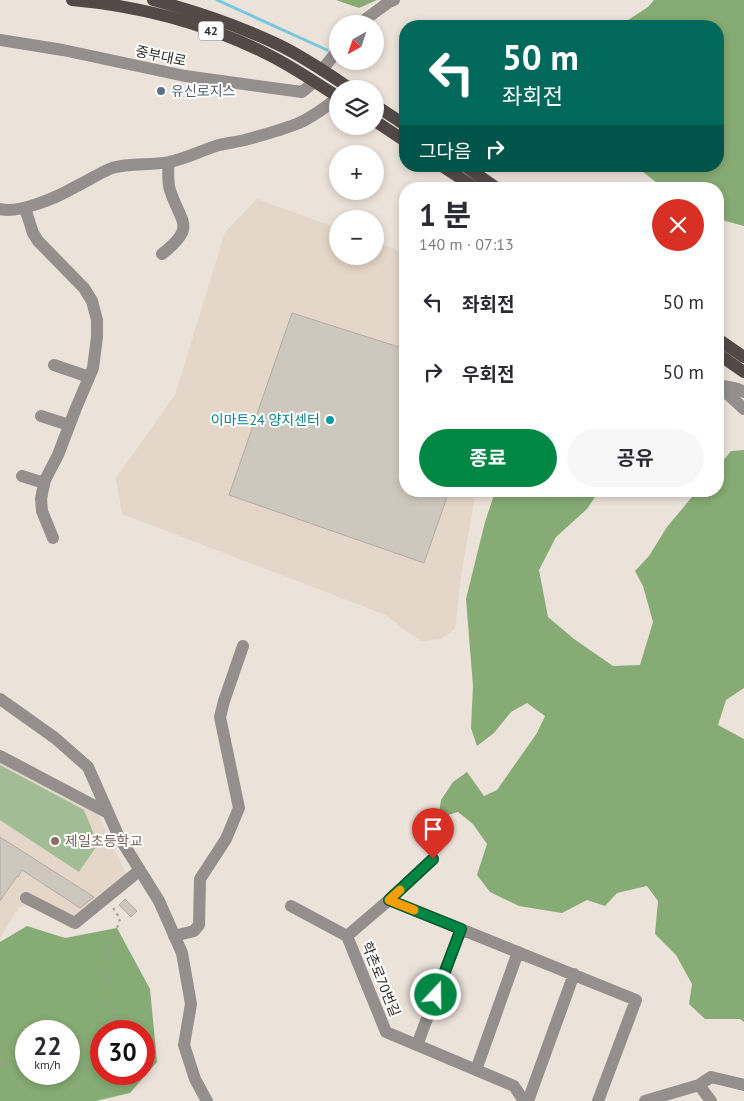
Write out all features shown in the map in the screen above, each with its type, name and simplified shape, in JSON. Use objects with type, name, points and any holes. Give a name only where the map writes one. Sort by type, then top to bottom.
[{"type":"main road","name":"42","points":[[72,0],[98,2],[168,16],[225,36],[261,52],[329,91]]},
{"type":"main road","name":"42","points":[[153,0],[180,6],[279,45],[337,80]]},
{"type":"main road","points":[[384,111],[399,121]]},
{"type":"main road","points":[[384,127],[399,137]]},
{"type":"main road","points":[[450,172],[466,182]]},
{"type":"main road","points":[[474,172],[488,182]]},
{"type":"main road","points":[[724,343],[744,357]]},
{"type":"main road","points":[[724,358],[744,372]]},
{"type":"street","points":[[371,15],[394,0]]},
{"type":"street","name":"중부대로","points":[[0,40],[63,50],[184,76],[302,92],[314,82]]},
{"type":"street","points":[[322,70],[329,61]]},
{"type":"street","points":[[0,209],[25,208],[74,188],[114,168],[134,164],[168,163],[218,146],[256,137],[313,116],[329,104]]},
{"type":"street","points":[[162,254],[180,238],[183,227],[183,220],[167,180],[168,163]]},
{"type":"street","points":[[453,174],[461,182]]},
{"type":"street","points":[[25,208],[33,233],[38,241],[84,288],[92,302],[97,320],[93,368],[58,455],[44,483],[41,499],[42,511],[53,538]]},
{"type":"street","points":[[54,366],[89,377]]},
{"type":"street","points":[[724,386],[744,392]]},
{"type":"street","points":[[724,391],[744,410]]},
{"type":"street","points":[[41,416],[69,425]]},
{"type":"street","points":[[22,476],[44,483]]},
{"type":"street","points":[[174,936],[194,931],[199,925],[200,879],[226,839],[238,808],[220,717],[243,646]]},
{"type":"street","points":[[0,699],[55,738],[88,767],[118,835],[159,901],[182,953],[191,1004],[184,1045],[194,1079],[208,1101]]},
{"type":"street","points":[[0,756],[108,813]]},
{"type":"street","points":[[347,936],[433,859]]},
{"type":"street","points":[[26,898],[75,923],[140,870]]},
{"type":"street","points":[[389,900],[636,1000],[598,1101]]},
{"type":"street","name":"학촌로70번길","points":[[291,906],[347,936],[386,1032],[514,1086],[524,1101]]},
{"type":"street","points":[[417,1045],[461,929]]},
{"type":"street","points":[[476,1070],[518,952]]},
{"type":"street","points":[[528,1101],[574,974]]},
{"type":"street","points":[[645,1101],[699,1085],[711,1077],[744,1085]]},
{"type":"street","points":[[699,1085],[711,1101]]},
{"type":"path","points":[[107,897],[120,919],[105,965],[114,1020]]},
{"type":"path","points":[[0,1065],[15,1062]]},
{"type":"shaded area","points":[[257,199],[329,225],[329,265],[384,265],[384,245],[399,251],[399,497],[475,497],[461,575],[455,629],[441,639],[422,641],[386,615],[122,514],[116,478],[175,395],[225,232]]},
{"type":"shaded area","name":"제일초등학교","points":[[0,751],[91,799],[131,884],[79,927],[69,928],[36,905],[19,907],[0,938]]},
{"type":"green space","points":[[336,0],[377,0],[359,8]]},
{"type":"green space","points":[[654,0],[744,0],[744,226],[724,221],[724,182],[656,182],[643,172],[724,172],[724,20],[628,20],[648,7]]},
{"type":"green space","points":[[744,450],[744,688],[726,700],[718,725],[744,739],[744,1022],[740,1019],[705,1019],[689,1004],[692,984],[676,955],[655,934],[658,901],[647,886],[617,893],[605,906],[587,900],[562,913],[519,906],[490,892],[477,875],[487,844],[473,824],[458,812],[438,818],[441,800],[453,782],[467,772],[484,796],[497,790],[537,733],[545,716],[527,703],[511,712],[494,733],[477,746],[471,728],[473,686],[466,599],[485,522],[493,497],[595,497],[587,509],[556,537],[539,570],[548,617],[574,639],[613,666],[640,665],[653,622],[643,586],[635,571],[649,556],[667,527],[692,497],[724,497],[724,460],[731,451]]},
{"type":"green space","points":[[0,765],[84,810],[98,844],[79,872],[0,820]]},
{"type":"green space","points":[[27,926],[65,938],[117,928],[150,989],[153,1020],[90,1020],[90,1085],[137,1085],[130,1093],[96,1101],[0,1101],[0,942]]},
{"type":"green space","points":[[155,1041],[157,1062],[155,1064]]},
{"type":"building","name":"이마트24 양지센터","points":[[292,313],[399,347],[399,497],[447,497],[424,563],[229,495]]},
{"type":"building","points":[[0,837],[94,897],[80,908],[22,870],[0,901]]},
{"type":"building","points":[[125,899],[137,911],[131,917],[119,905]]},
{"type":"waterway","points":[[217,0],[327,50]]},
{"type":"slow traffic","points":[[400,890],[389,900],[414,910]]},
{"type":"place","name":"유신로지스","points":[[161,91]]},
{"type":"place","name":"이마트24 양지센터","points":[[330,420]]},
{"type":"place","name":"제일초등학교","points":[[55,841]]},
{"type":"route","points":[[433,859],[389,900],[461,929],[436,995]]}]
